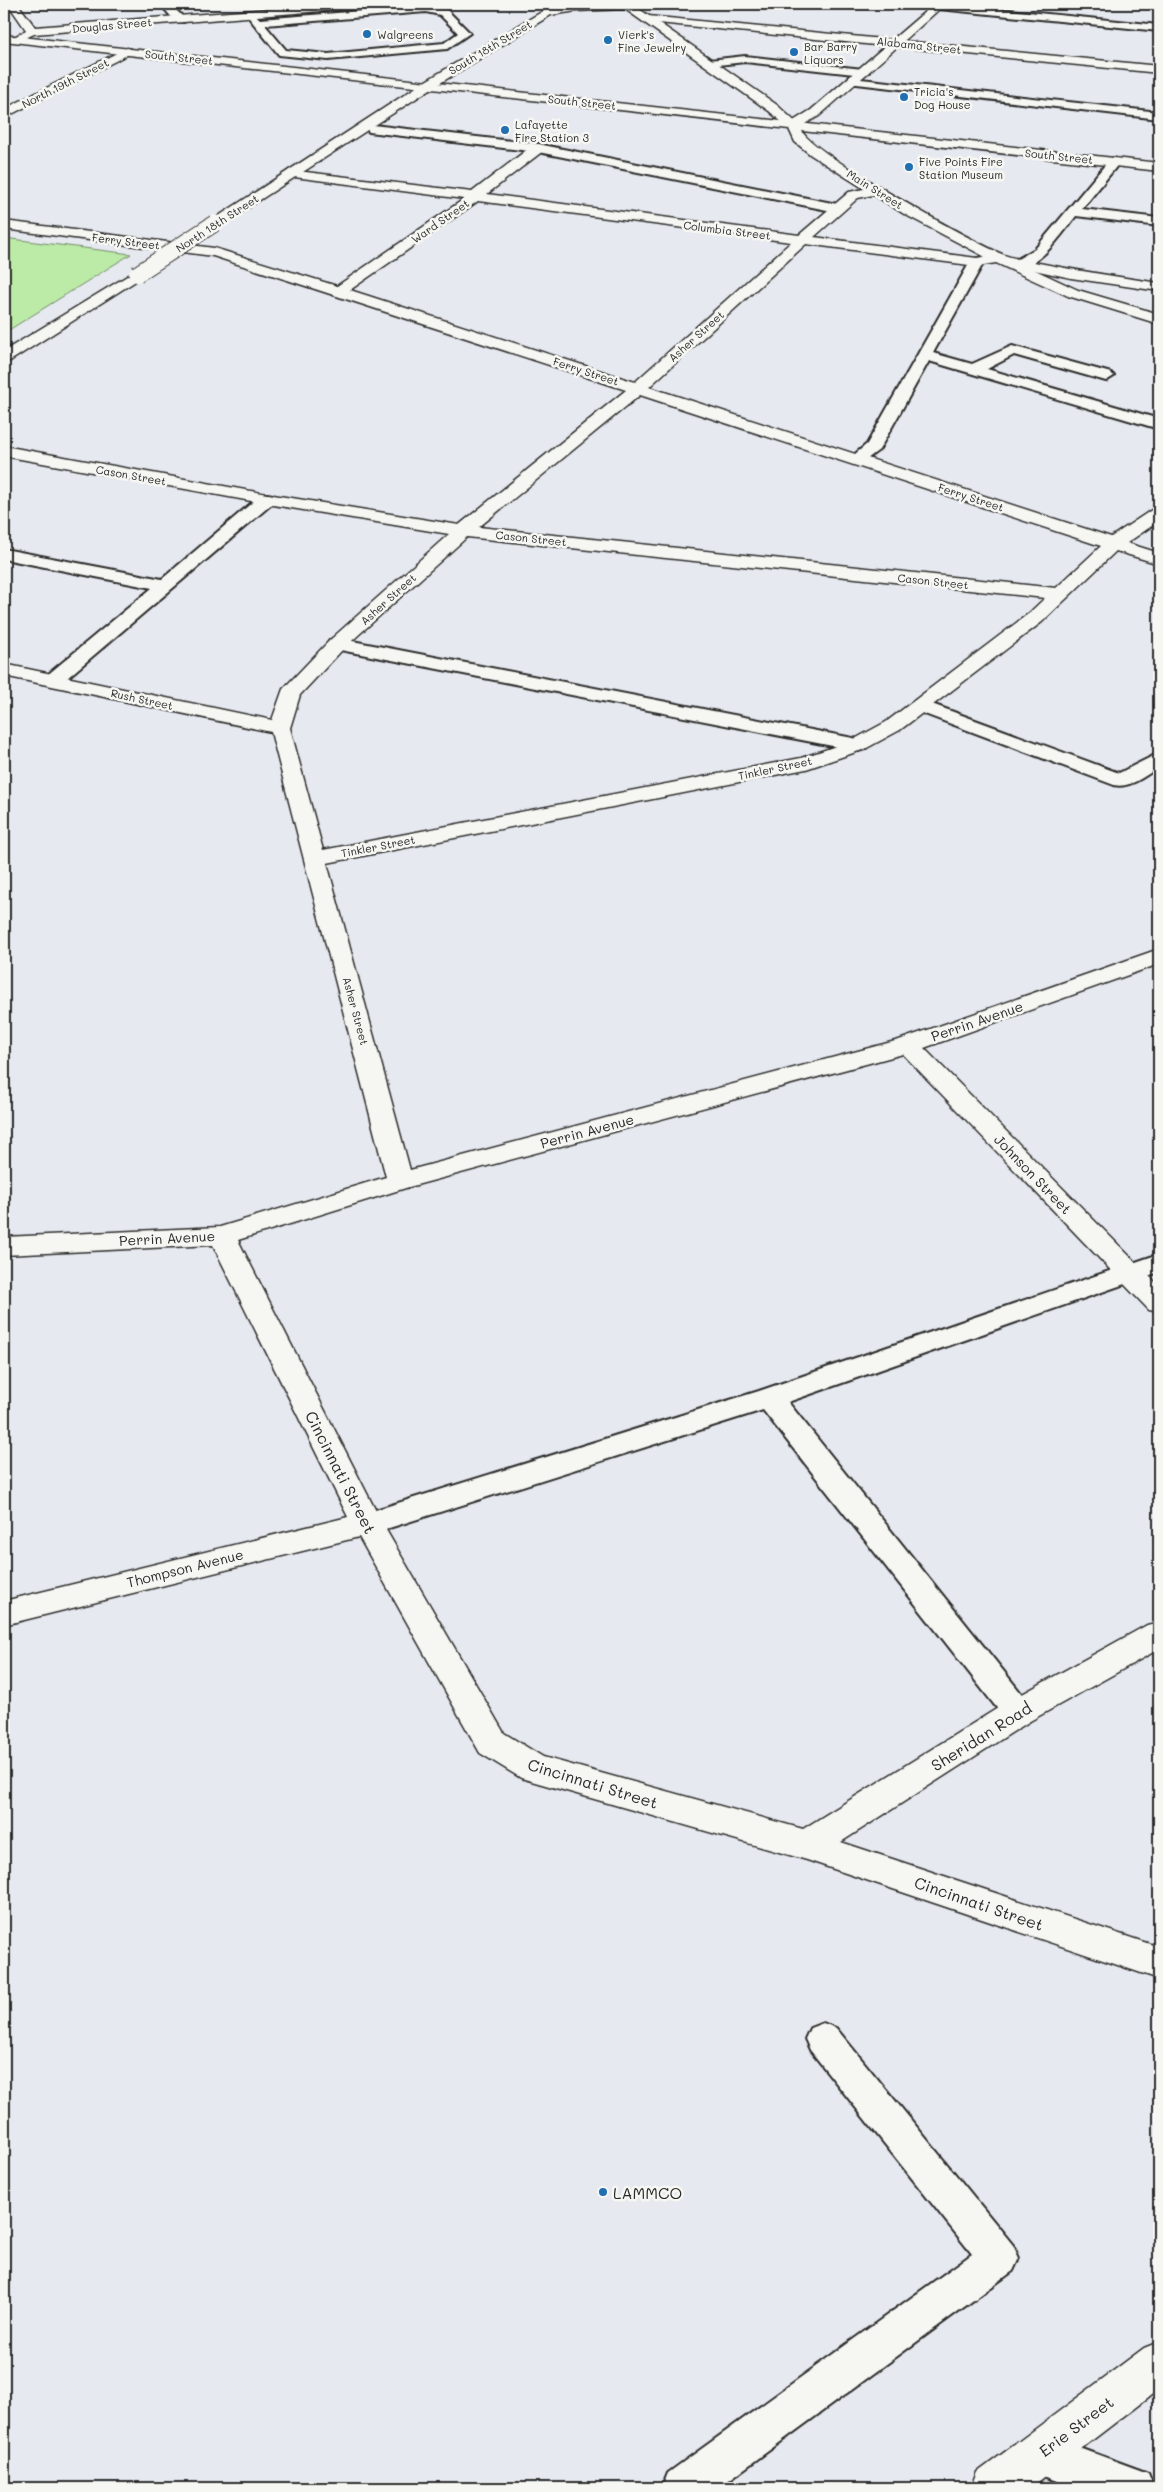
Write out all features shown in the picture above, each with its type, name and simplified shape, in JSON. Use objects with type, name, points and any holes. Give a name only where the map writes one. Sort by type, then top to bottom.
[{"type":"street","points":[[13,4],[32,32],[17,39]]},
{"type":"street","name":"Douglas Street","points":[[32,32],[180,20],[254,18],[321,6],[371,4]]},
{"type":"street","points":[[550,8],[648,4]]},
{"type":"street","points":[[794,126],[815,113],[939,5]]},
{"type":"street","name":"Main Street","points":[[628,6],[773,108],[794,126],[799,139],[816,152],[909,210],[998,258],[1073,293],[1159,319]]},
{"type":"street","name":"South 18th Street","points":[[428,85],[550,8]]},
{"type":"street","name":"Alabama Street","points":[[648,20],[1159,70]]},
{"type":"street","name":"South Street","points":[[4,38],[1159,167]]},
{"type":"street","name":"North 19th Street","points":[[4,114],[127,51]]},
{"type":"street","name":"North 18th Street","points":[[4,358],[428,85]]},
{"type":"street","name":"Ward Street","points":[[339,291],[474,197],[538,148]]},
{"type":"street","name":"Columbia Street","points":[[294,173],[977,262],[998,258],[1071,274],[1159,287]]},
{"type":"street","name":"Asher Street","points":[[400,1182],[316,858],[280,728],[290,693],[337,644],[463,531],[638,388],[837,208],[854,195],[878,190]]},
{"type":"street","name":"Ferry Street","points":[[4,225],[214,252],[857,459],[1159,559]]},
{"type":"street","points":[[1112,304],[1100,297],[1098,290],[1101,286],[1115,281]]},
{"type":"street","name":"Cason Street","points":[[4,452],[267,499],[463,531],[1062,594]]},
{"type":"street","name":"Tinkler Street","points":[[316,858],[806,763],[858,745],[893,726],[921,706],[1035,618],[1112,544],[1159,513]]},
{"type":"street","name":"Rush Street","points":[[4,670],[280,728]]},
{"type":"street","name":"Perrin Avenue","points":[[4,1246],[222,1236],[400,1182],[908,1045],[1159,956]]},
{"type":"street","name":"Johnson Street","points":[[908,1045],[1159,1303]]},
{"type":"street","name":"Cincinnati Street","points":[[222,1236],[367,1524],[492,1743],[533,1768],[807,1845],[1159,1963]]},
{"type":"street","name":"Thompson Avenue","points":[[4,1613],[367,1524]]},
{"type":"street","name":"Sheridan Road","points":[[807,1845],[1018,1712],[1159,1634]]},
{"type":"street","name":"Erie Street","points":[[994,2488],[1159,2363]]},
{"type":"lane","points":[[165,4],[180,20]]},
{"type":"lane","points":[[919,4],[1159,28]]},
{"type":"lane","points":[[254,18],[425,7],[443,12],[465,34],[447,46],[437,48],[328,57],[283,53],[265,66]]},
{"type":"lane","points":[[254,18],[283,53]]},
{"type":"lane","points":[[709,63],[745,59],[863,72]]},
{"type":"lane","points":[[852,81],[1159,116]]},
{"type":"lane","points":[[373,129],[538,148],[837,208]]},
{"type":"lane","points":[[1022,263],[1040,252],[1075,212],[1114,162]]},
{"type":"lane","points":[[1075,212],[1159,222]]},
{"type":"lane","points":[[857,459],[873,447],[977,262]]},
{"type":"lane","points":[[973,370],[1012,350],[1106,376]]},
{"type":"lane","points":[[924,356],[1159,424]]},
{"type":"lane","points":[[53,680],[267,499]]},
{"type":"lane","points":[[4,554],[166,584]]},
{"type":"lane","points":[[337,644],[858,745]]},
{"type":"lane","points":[[921,706],[1121,782],[1159,759]]},
{"type":"lane","points":[[367,1524],[769,1398],[1159,1263]]},
{"type":"lane","points":[[769,1398],[1018,1712]]},
{"type":"lane","points":[[683,2488],[999,2258],[823,2039]]},
{"type":"lane","points":[[1039,2454],[1133,2488]]},
{"type":"green space","points":[[4,238],[131,254],[4,333]]},
{"type":"place","name":"Walgreens","points":[[367,34]]},
{"type":"place","name":"Vierk's Fine Jewelry","points":[[608,40]]},
{"type":"place","name":"Bar Barry Liquors","points":[[794,52]]},
{"type":"place","name":"Tricia's Dog House","points":[[904,97]]},
{"type":"place","name":"Lafayette Fire Station 3","points":[[505,130]]},
{"type":"place","name":"Five Points Fire Station Museum","points":[[909,167]]},
{"type":"place","name":"LAMMCO","points":[[603,2192]]}]
